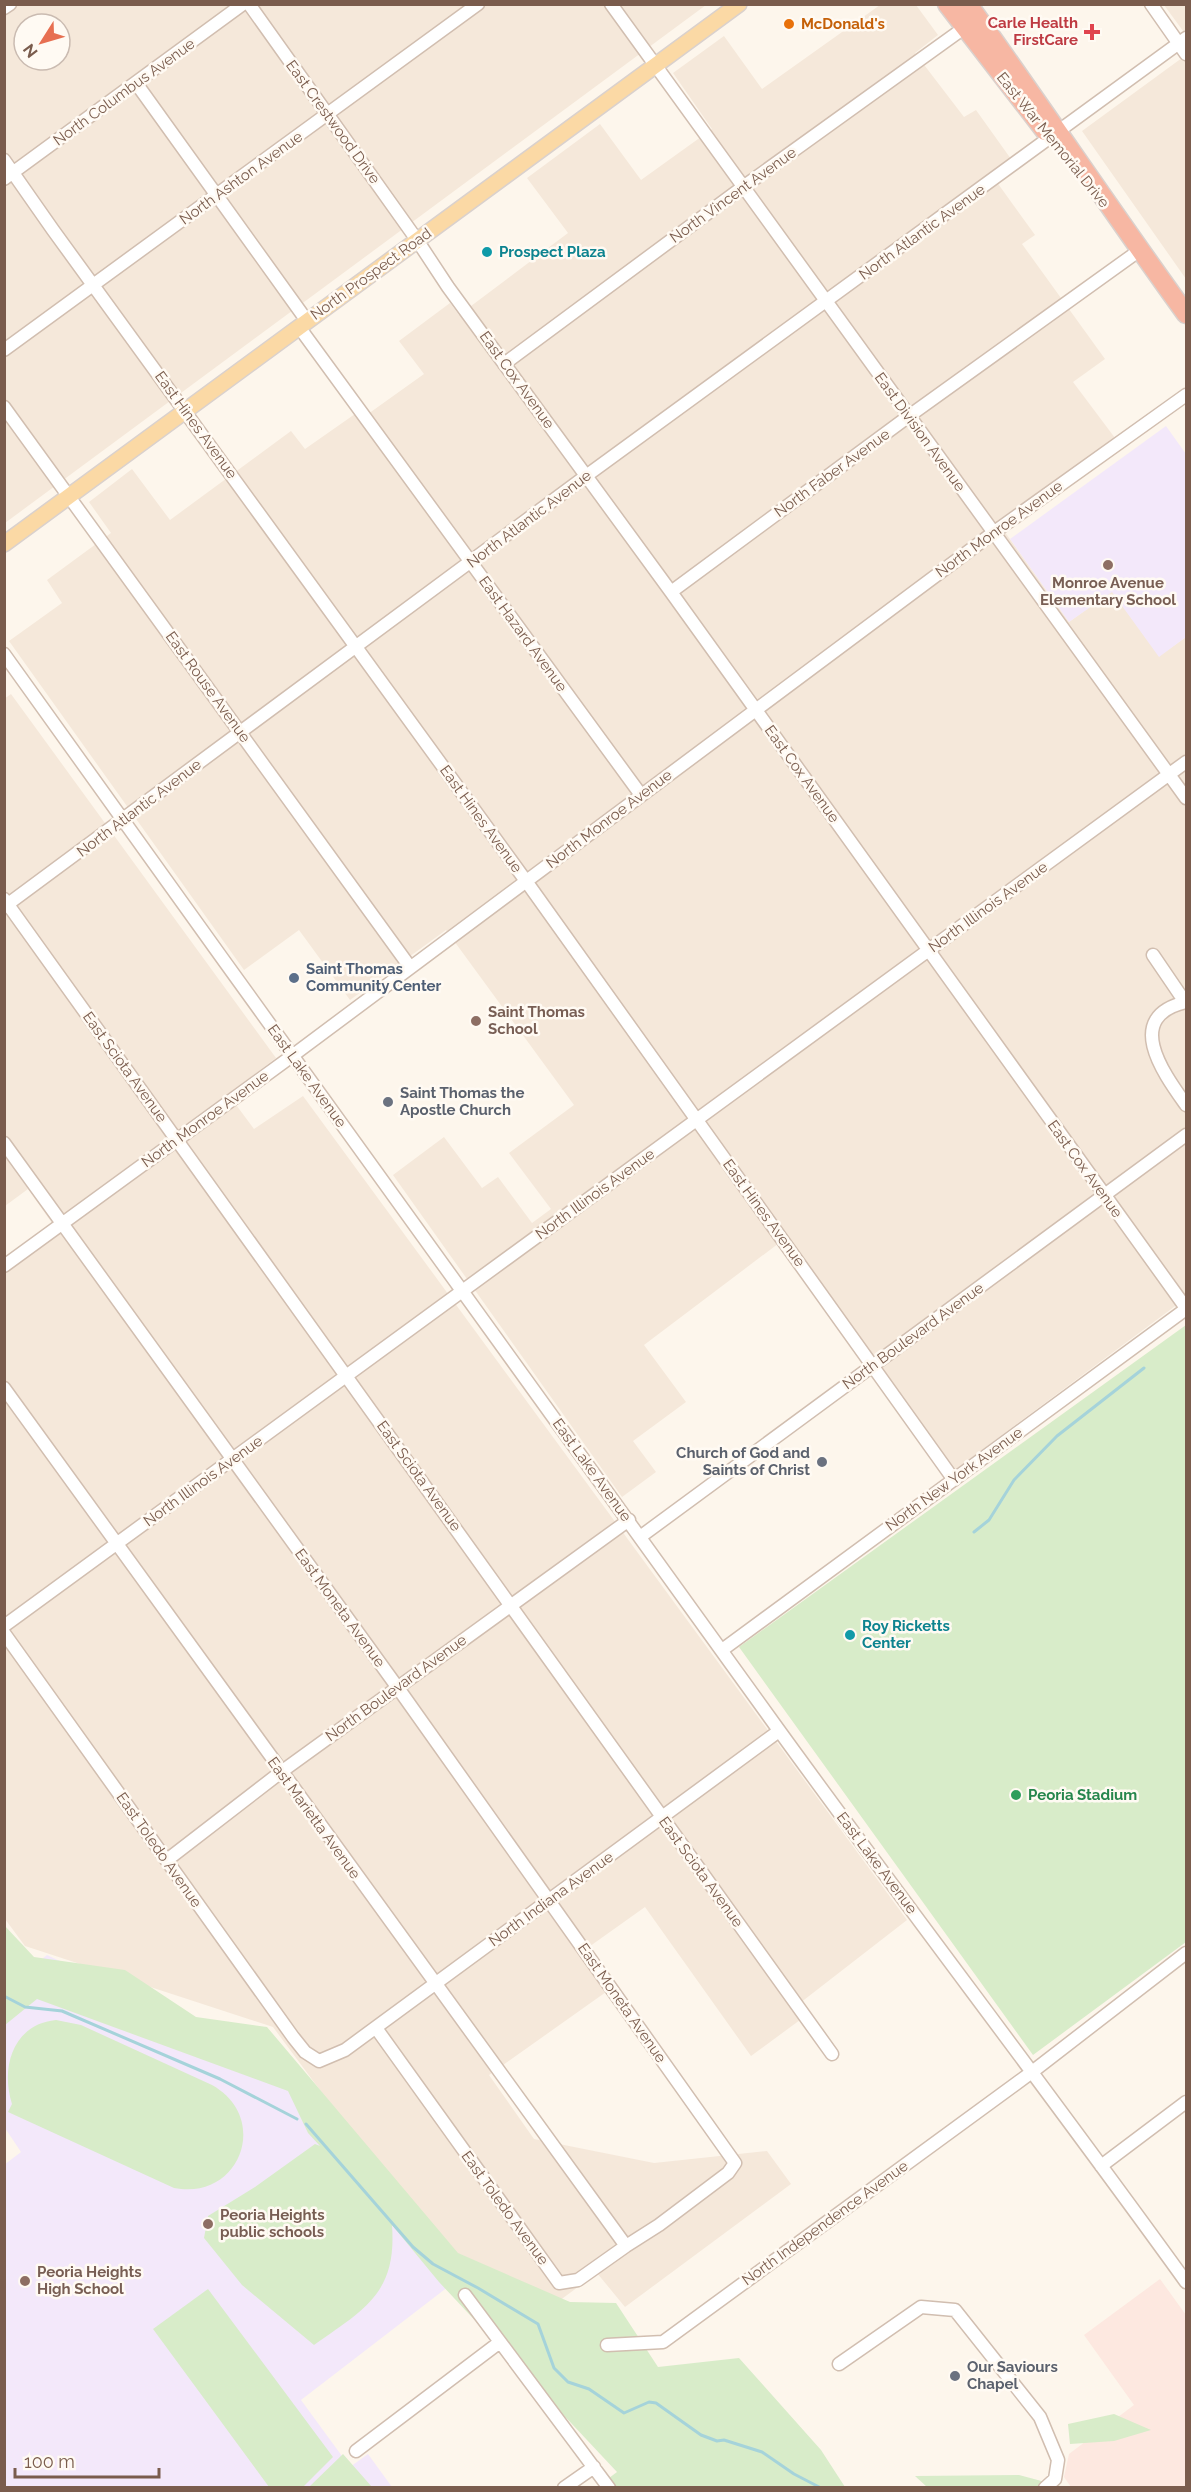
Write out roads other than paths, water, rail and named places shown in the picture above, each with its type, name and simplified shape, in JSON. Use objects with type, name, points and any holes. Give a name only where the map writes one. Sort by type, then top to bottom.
[{"type":"highway","name":"East War Memorial Drive","points":[[947,4],[964,28],[1055,134]]},
{"type":"highway","name":"East War Memorial Drive","points":[[968,4],[1055,134],[1186,314]]},
{"type":"main road","name":"North Prospect Road","points":[[4,544],[739,4]]},
{"type":"street","points":[[4,8],[10,4]]},
{"type":"street","name":"North Columbus Avenue","points":[[9,176],[243,4]]},
{"type":"street","name":"East Crestwood Drive","points":[[249,4],[417,240]]},
{"type":"street","name":"North Ashton Avenue","points":[[4,350],[478,4]]},
{"type":"street","name":"East Division Avenue","points":[[611,4],[1186,798]]},
{"type":"street","points":[[1151,4],[1184,46]]},
{"type":"street","name":"North Vincent Avenue","points":[[504,364],[743,187],[964,28]]},
{"type":"street","name":"North Atlantic Avenue","points":[[6,904],[123,820],[586,476],[1055,134],[1184,46]]},
{"type":"street","name":"East Hazard Avenue","points":[[136,83],[217,195],[303,324],[471,562],[641,795]]},
{"type":"street","name":"East Hines Avenue","points":[[4,160],[9,176],[186,411],[697,1119],[954,1480]]},
{"type":"street","name":"East Cox Avenue","points":[[417,240],[448,287],[930,950],[1186,1309]]},
{"type":"street","name":"North Faber Avenue","points":[[671,592],[909,416],[1140,250]]},
{"type":"street","name":"North Monroe Avenue","points":[[4,1266],[291,1056],[993,533],[1186,395]]},
{"type":"street","name":"East Rouse Avenue","points":[[4,407],[410,967]]},
{"type":"street","name":"East Lake Avenue","points":[[4,654],[291,1056],[629,1520],[779,1731],[1101,2166],[1181,2264],[1186,2282]]},
{"type":"street","name":"North Illinois Avenue","points":[[4,1626],[1186,762]]},
{"type":"street","name":"East Sciota Avenue","points":[[6,904],[347,1375],[832,2054]]},
{"type":"street","points":[[1153,955],[1186,1002],[1171,1007],[1161,1015],[1154,1027],[1152,1044],[1157,1061],[1186,1105]]},
{"type":"street","name":"North Boulevard Avenue","points":[[640,1537],[1186,1135]]},
{"type":"street","name":"East Moneta Avenue","points":[[4,1143],[398,1688],[735,2163],[728,2173],[702,2193],[626,2246]]},
{"type":"street","name":"North New York Avenue","points":[[722,1650],[1186,1309]]},
{"type":"street","name":"East Marietta Avenue","points":[[4,1388],[626,2246]]},
{"type":"street","name":"North Boulevard Avenue","points":[[167,1860],[281,1772],[629,1520]]},
{"type":"street","name":"East Toledo Avenue","points":[[4,1633],[292,2037],[305,2052],[320,2061]]},
{"type":"street","name":"North Indiana Avenue","points":[[320,2061],[345,2050],[376,2028],[779,1731]]},
{"type":"street","name":"North Independence Avenue","points":[[607,2345],[663,2342],[1032,2072],[1186,1953]]},
{"type":"street","name":"East Toledo Avenue","points":[[376,2028],[559,2283],[578,2280],[626,2246]]},
{"type":"street","points":[[1101,2166],[1186,2102]]},
{"type":"street","points":[[465,2295],[609,2487]]},
{"type":"street","points":[[839,2364],[921,2307],[956,2310],[1040,2417],[1058,2460],[1054,2479],[1045,2487]]},
{"type":"street","points":[[356,2451],[500,2342]]},
{"type":"street","points":[[564,2487],[594,2467]]},
{"type":"waterway","points":[[974,1532],[989,1520],[1014,1480],[1057,1436],[1144,1368]]},
{"type":"waterway","points":[[4,1996],[25,2007],[62,2011],[220,2079],[297,2119]]},
{"type":"waterway","points":[[306,2124],[413,2247],[433,2264],[538,2324],[554,2368],[568,2382],[589,2389],[624,2413],[649,2402],[656,2403],[701,2435],[762,2452],[794,2474],[821,2488]]},
{"type":"place","name":"McDonald's","points":[[789,24]]},
{"type":"place","name":"Carle Health FirstCare","points":[[1092,32]]},
{"type":"place","name":"Prospect Plaza","points":[[487,252]]},
{"type":"place","name":"Monroe Avenue Elementary School","points":[[1108,565]]},
{"type":"place","name":"Saint Thomas Community Center","points":[[294,978]]},
{"type":"place","name":"Saint Thomas School","points":[[476,1021]]},
{"type":"place","name":"Saint Thomas the Apostle Church","points":[[388,1102]]},
{"type":"place","name":"Church of God and Saints of Christ","points":[[822,1462]]},
{"type":"place","name":"Roy Ricketts Center","points":[[850,1635]]},
{"type":"place","name":"Peoria Stadium","points":[[1016,1795]]},
{"type":"place","name":"Peoria Heights public schools","points":[[208,2224]]},
{"type":"place","name":"Peoria Heights High School","points":[[25,2281]]},
{"type":"place","name":"Our Saviours Chapel","points":[[955,2376]]}]
